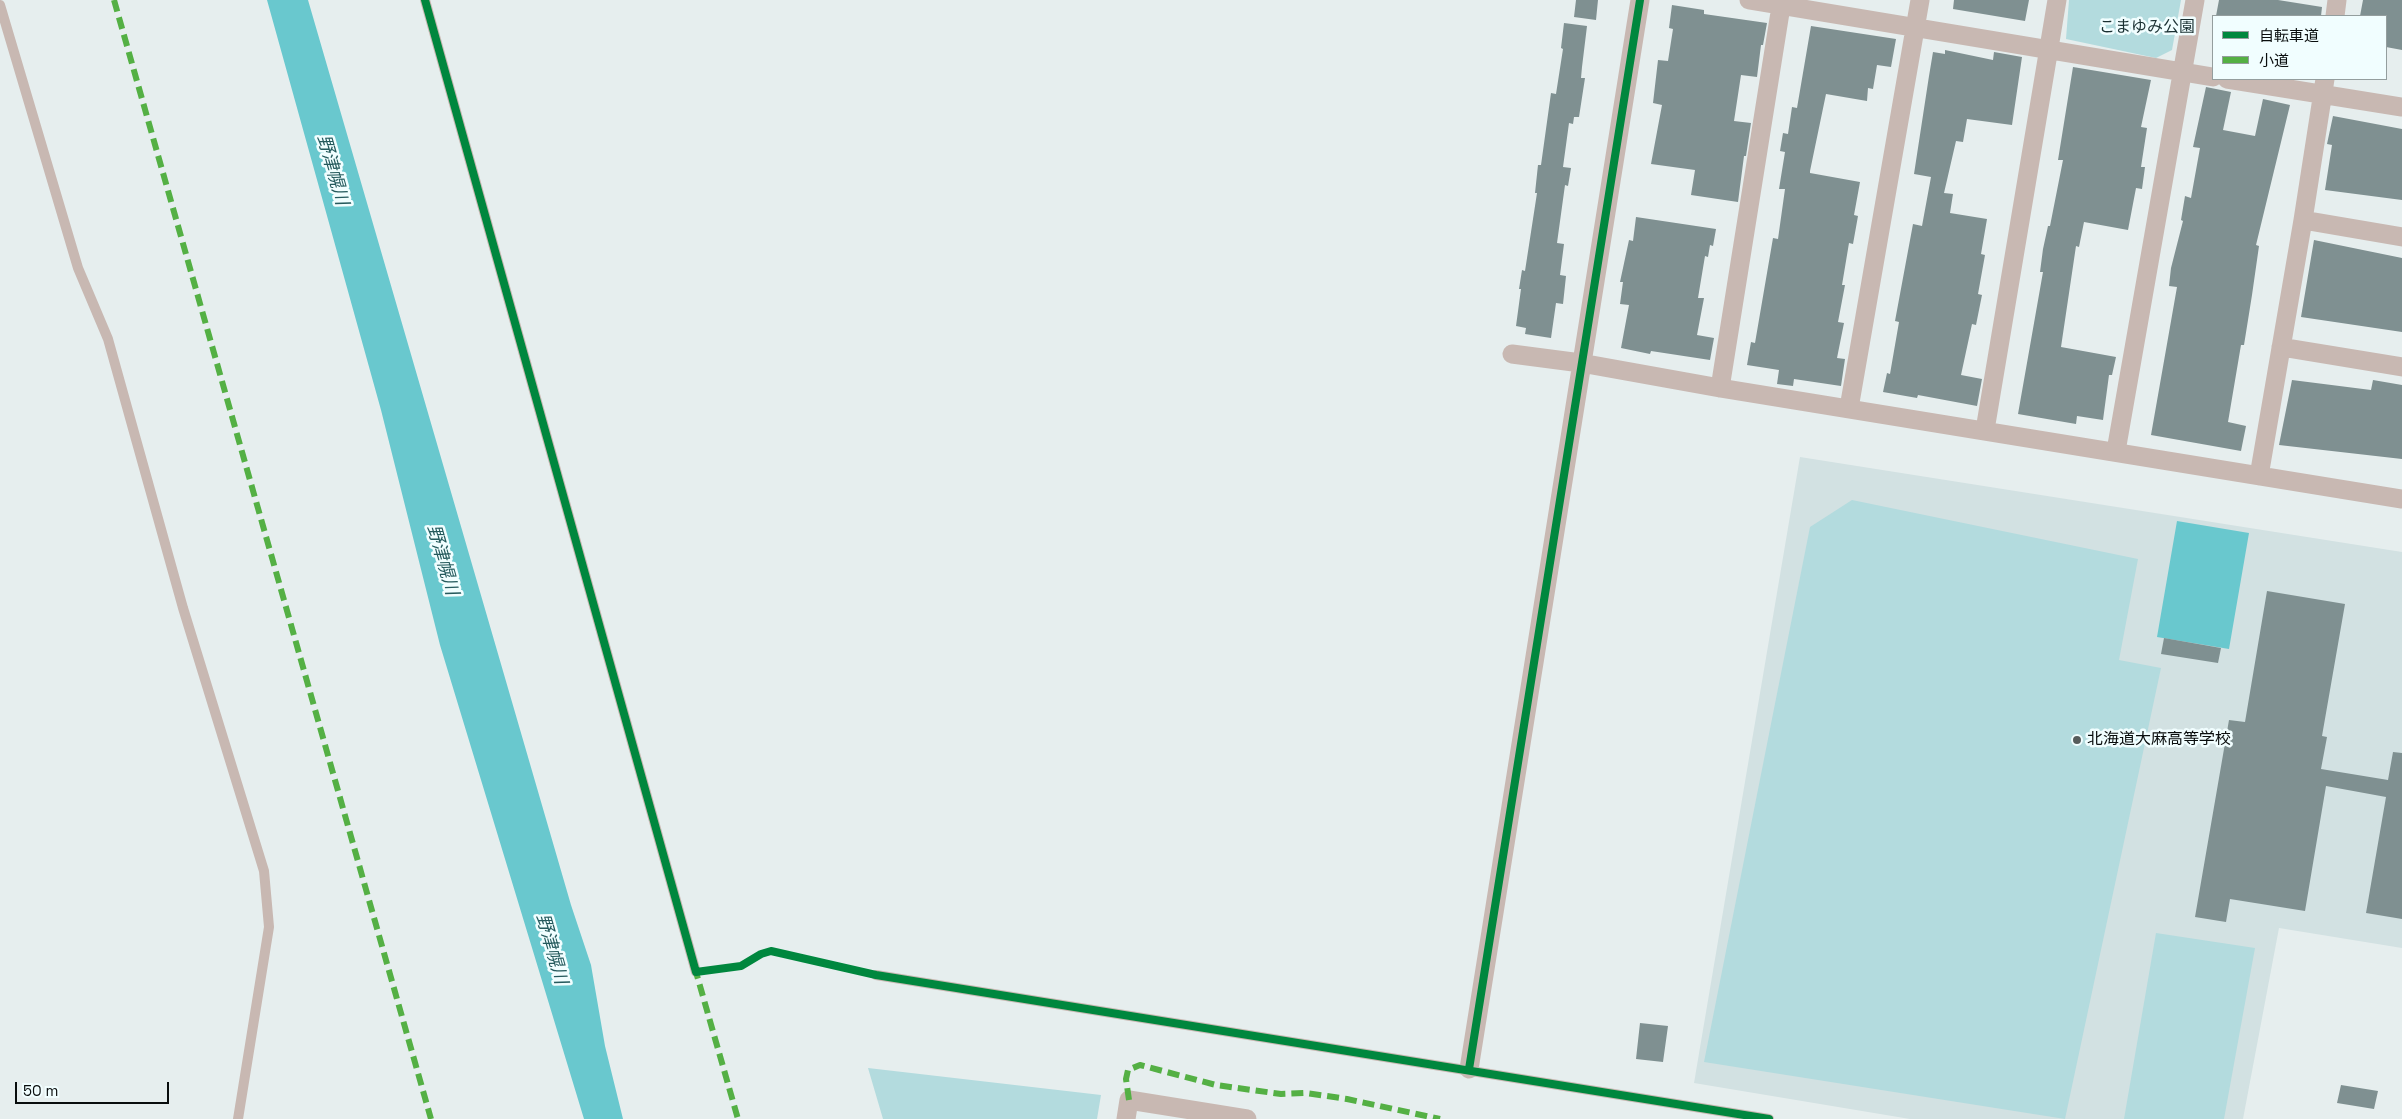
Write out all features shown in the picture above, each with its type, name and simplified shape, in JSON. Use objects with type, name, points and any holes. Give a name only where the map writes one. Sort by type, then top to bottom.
[{"type":"street","points":[[1468,1069],[1640,0]]},
{"type":"street","points":[[1749,0],[1781,3],[1915,28],[2212,76]]},
{"type":"street","points":[[1849,408],[1920,0]]},
{"type":"street","points":[[1985,430],[2057,0]]},
{"type":"street","points":[[2116,451],[2195,0]]},
{"type":"street","points":[[2335,15],[2337,0]]},
{"type":"street","points":[[1720,388],[1781,3]]},
{"type":"street","points":[[2241,80],[2323,86],[2402,107]]},
{"type":"street","points":[[2259,476],[2303,220],[2323,86]]},
{"type":"street","points":[[2303,220],[2402,237]]},
{"type":"street","points":[[2281,347],[2402,367]]},
{"type":"street","points":[[1512,354],[1581,363],[1720,388],[2402,499]]},
{"type":"street","points":[[1126,1119],[1129,1100],[1247,1119]]},
{"type":"lane","points":[[425,0],[696,972]]},
{"type":"lane","points":[[0,5],[78,268],[108,338],[183,608],[264,871],[269,928],[238,1119]]},
{"type":"lane","points":[[876,975],[1468,1069],[1768,1119]]},
{"type":"shaded area","name":"北海道大麻高等学校","points":[[1800,457],[2402,552],[2402,948],[2279,928],[2243,1119],[1910,1119],[1694,1083]]},
{"type":"green space","name":"こまゆみ公園","points":[[2069,0],[2181,0],[2172,50],[2156,58],[2066,39]]},
{"type":"green space","points":[[1852,500],[2138,559],[2119,660],[2161,668],[2065,1119],[1704,1062],[1810,527]]},
{"type":"green space","points":[[2156,933],[2255,948],[2224,1119],[2124,1119]]},
{"type":"green space","points":[[868,1068],[1101,1095],[1097,1119],[883,1119]]},
{"type":"water","name":"野津幌川","points":[[267,0],[308,0],[571,905],[591,965],[605,1046],[623,1119],[584,1119],[440,645],[381,410]]},
{"type":"water","points":[[2177,521],[2249,533],[2229,649],[2157,637]]},
{"type":"building","points":[[1576,0],[1598,0],[1596,20],[1574,17]]},
{"type":"building","points":[[1954,0],[2029,0],[2025,21],[1953,9]]},
{"type":"building","points":[[2219,0],[2278,0],[2322,7],[2321,15],[2216,15]]},
{"type":"building","points":[[2363,0],[2402,0],[2402,50],[2387,47],[2387,15],[2360,15]]},
{"type":"building","points":[[1672,5],[1704,10],[1704,14],[1767,23],[1763,45],[1761,45],[1757,77],[1741,75],[1734,121],[1751,123],[1746,156],[1744,156],[1738,202],[1691,195],[1695,170],[1651,164],[1662,105],[1653,103],[1658,60],[1668,61],[1673,29],[1669,28]]},
{"type":"building","points":[[1564,23],[1587,26],[1581,78],[1585,78],[1579,117],[1574,117],[1573,124],[1569,123],[1563,167],[1571,168],[1568,186],[1565,185],[1557,243],[1564,244],[1560,275],[1566,276],[1563,304],[1556,303],[1551,338],[1525,334],[1526,328],[1516,326],[1522,270],[1525,271],[1537,193],[1535,193],[1538,165],[1541,165],[1551,93],[1556,94],[1563,49],[1561,48]]},
{"type":"building","points":[[1811,26],[1896,39],[1891,67],[1877,65],[1873,89],[1868,88],[1867,101],[1826,94],[1810,171],[1810,173],[1860,182],[1854,215],[1858,216],[1853,244],[1849,243],[1842,285],[1845,285],[1838,322],[1844,323],[1837,358],[1845,359],[1841,386],[1794,379],[1793,386],[1777,384],[1779,370],[1747,365],[1751,342],[1755,343],[1773,238],[1778,239],[1785,189],[1779,189],[1785,152],[1780,151],[1783,133],[1788,134],[1792,107],[1797,108]]},
{"type":"building","points":[[1945,50],[1993,60],[1994,52],[2022,57],[2012,125],[1967,119],[1963,142],[1956,141],[1944,193],[1953,194],[1950,213],[1987,219],[1981,254],[1985,255],[1978,294],[1982,295],[1976,325],[1972,324],[1961,375],[1982,379],[1977,406],[1918,395],[1917,398],[1883,392],[1887,373],[1890,374],[1899,322],[1895,321],[1913,224],[1922,226],[1931,177],[1914,174],[1933,52],[1945,54]]},
{"type":"building","points":[[2073,67],[2151,80],[2141,127],[2147,128],[2141,167],[2145,167],[2142,189],[2136,188],[2128,230],[2084,222],[2079,247],[2076,246],[2061,347],[2116,357],[2112,375],[2109,375],[2103,420],[2077,416],[2076,424],[2018,414],[2043,272],[2040,272],[2043,249],[2048,226],[2050,226],[2063,160],[2058,160]]},
{"type":"building","points":[[2206,87],[2231,92],[2223,130],[2255,136],[2263,99],[2290,105],[2256,245],[2259,246],[2252,295],[2244,345],[2241,345],[2228,422],[2246,426],[2241,451],[2151,435],[2177,287],[2169,286],[2171,268],[2183,221],[2181,220],[2185,196],[2191,198],[2200,148],[2193,147]]},
{"type":"building","points":[[2333,116],[2402,129],[2402,200],[2325,190],[2332,145],[2327,144]]},
{"type":"building","points":[[1636,217],[1716,229],[1713,246],[1710,245],[1708,257],[1705,256],[1698,298],[1704,298],[1697,335],[1714,338],[1710,360],[1651,351],[1650,354],[1621,348],[1629,305],[1620,304],[1623,282],[1620,282],[1629,240],[1633,241]]},
{"type":"building","points":[[2314,240],[2402,258],[2402,332],[2301,317]]},
{"type":"building","points":[[2292,380],[2371,390],[2373,380],[2402,385],[2402,459],[2279,445]]},
{"type":"building","points":[[2267,591],[2345,604],[2322,736],[2327,737],[2321,769],[2388,780],[2393,752],[2402,753],[2402,919],[2366,913],[2386,797],[2326,786],[2305,911],[2230,899],[2226,922],[2195,917],[2229,720],[2245,722]]},
{"type":"building","points":[[2164,638],[2221,648],[2218,663],[2161,654]]},
{"type":"building","points":[[1640,1023],[1668,1026],[1663,1062],[1636,1059]]},
{"type":"building","points":[[2341,1085],[2378,1091],[2374,1109],[2337,1103]]},
{"type":"marked path","points":[[114,0],[431,1119]]},
{"type":"marked path","points":[[701,971],[696,972],[738,1119]]},
{"type":"marked path","points":[[1129,1100],[1126,1079],[1128,1070],[1140,1065],[1216,1085],[1281,1094],[1306,1093],[1347,1099],[1440,1119]]},
{"type":"cycle path","points":[[425,0],[696,972],[741,966],[761,954],[771,951],[876,975],[1769,1119]]},
{"type":"cycle path","points":[[1469,1069],[1640,0]]},
{"type":"place","name":"北海道大麻高等学校","points":[[2077,740]]}]
